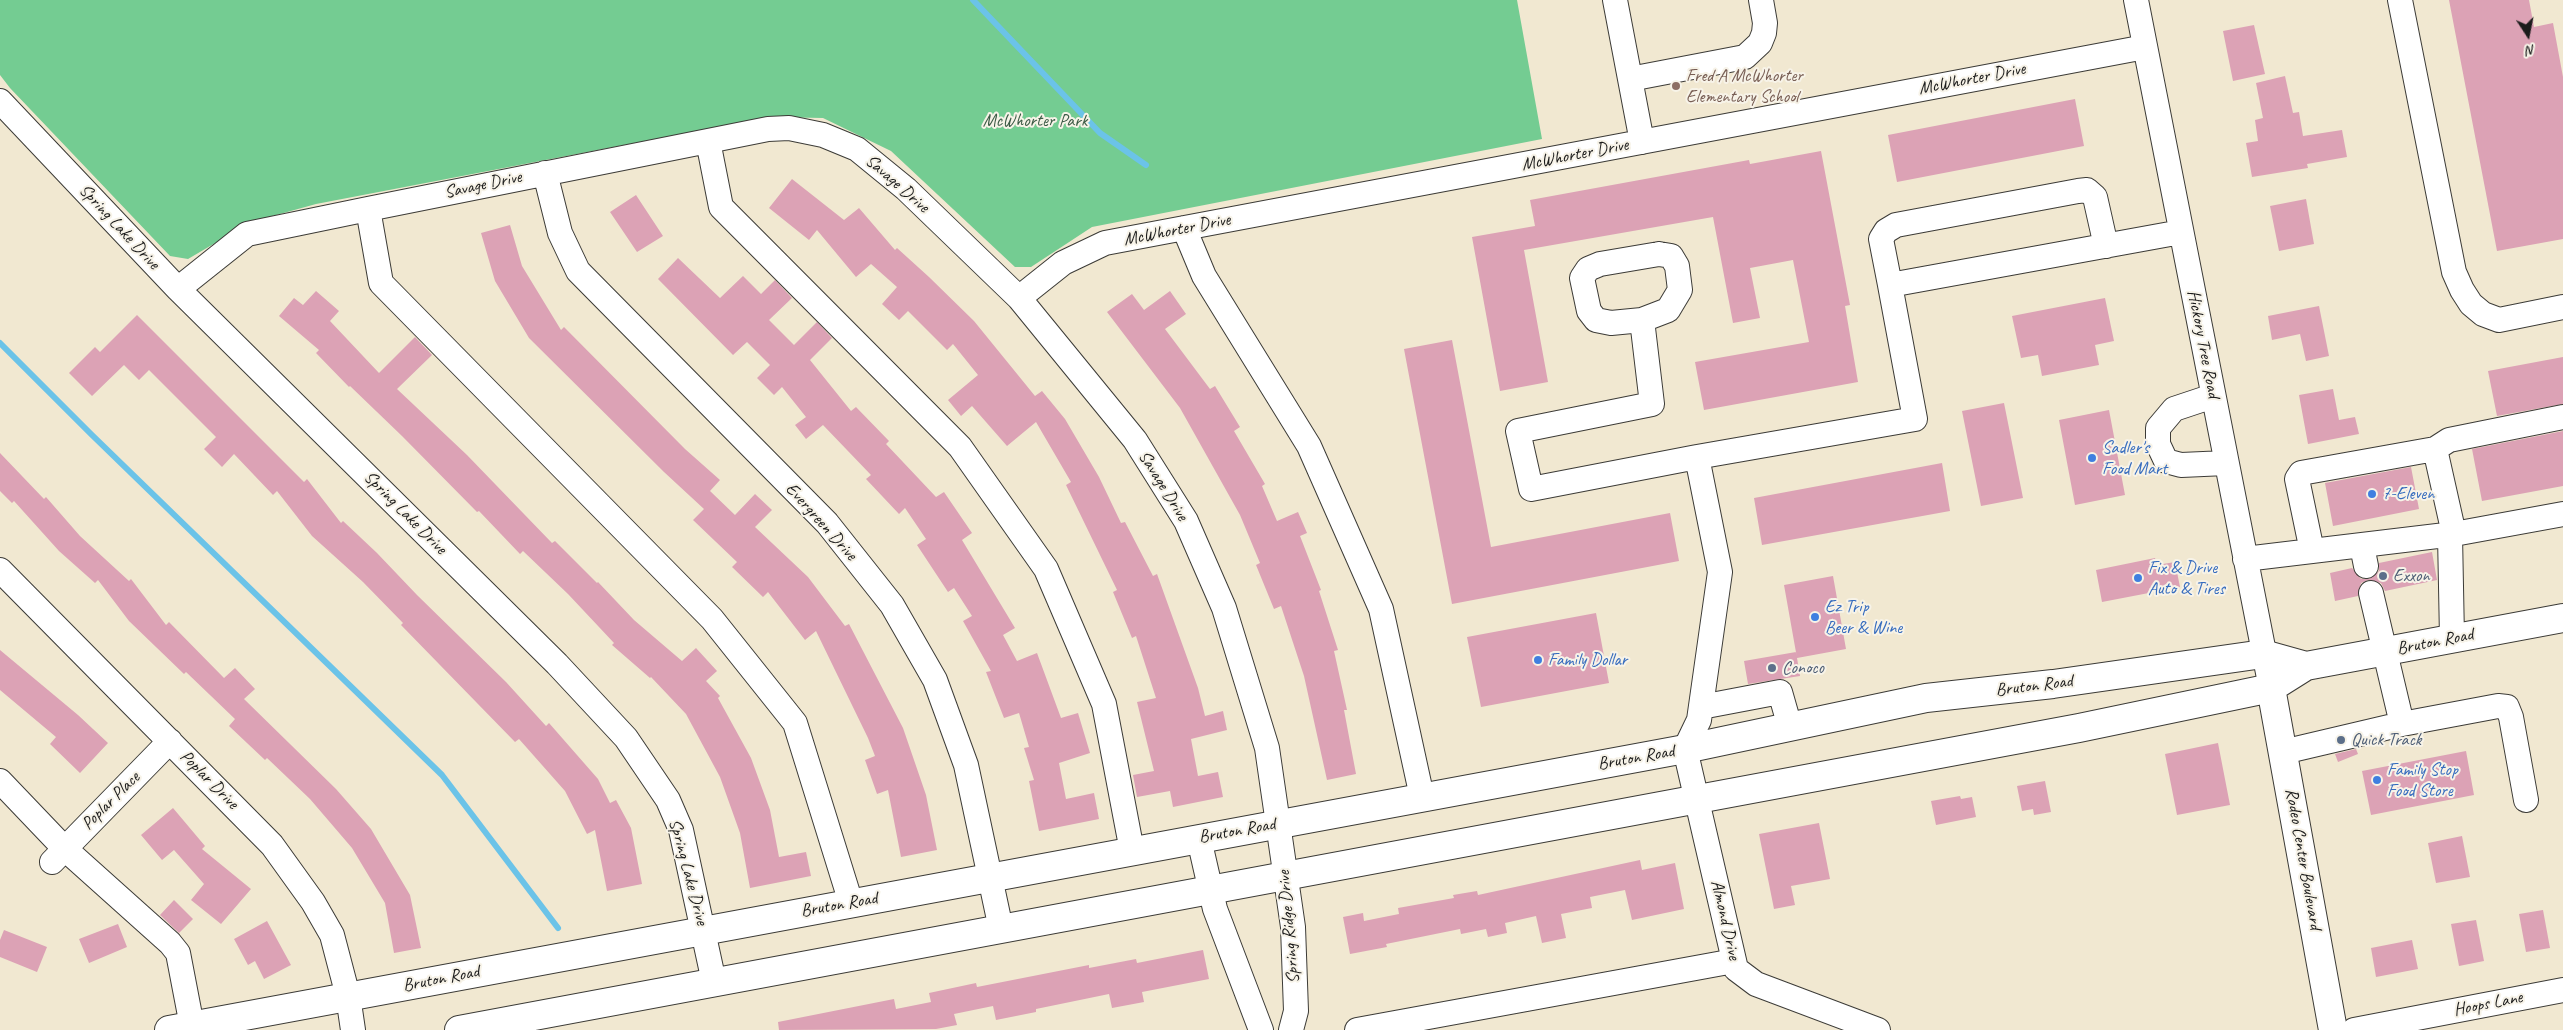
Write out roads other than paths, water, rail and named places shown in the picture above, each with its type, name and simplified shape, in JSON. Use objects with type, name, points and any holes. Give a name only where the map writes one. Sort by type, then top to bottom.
[{"type":"main road","name":"Bruton Road","points":[[459,1030],[2079,728],[2271,688],[2306,666],[2563,618]]},
{"type":"main road","name":"Bruton Road","points":[[181,1028],[1685,749],[1926,698],[2053,684],[2263,654],[2306,666]]},
{"type":"main road","name":"Rodeo Center Boulevard","points":[[2271,688],[2333,1030]]},
{"type":"street","points":[[1615,0],[1642,142]]},
{"type":"street","points":[[1630,79],[1745,56],[1757,47],[1764,33],[1765,23],[1761,0]]},
{"type":"street","name":"Hickory Tree Road","points":[[2136,0],[2271,688]]},
{"type":"street","points":[[2400,0],[2454,272],[2462,290],[2483,314],[2499,320],[2563,307]]},
{"type":"street","name":"McWhorter Drive","points":[[1020,298],[1063,263],[1105,243],[2145,47]]},
{"type":"street","name":"Spring Lake Drive","points":[[0,101],[178,289],[557,664],[626,738],[668,800],[681,830],[714,982]]},
{"type":"street","name":"Savage Drive","points":[[178,289],[247,234],[368,209],[708,141],[788,128],[823,135],[857,149],[906,189],[1020,298],[1135,440],[1186,521],[1224,608],[1244,670],[1267,748],[1278,824]]},
{"type":"street","points":[[708,141],[721,207],[960,447],[1046,569],[1104,704],[1132,851]]},
{"type":"street","name":"Evergreen Drive","points":[[545,173],[560,233],[578,271],[827,523],[892,605],[935,680],[966,765],[1001,928]]},
{"type":"street","points":[[1642,320],[1652,404],[1518,431],[1531,489],[1915,418],[1882,238],[1886,231],[1896,225],[2087,190],[2096,197],[2106,246]]},
{"type":"street","points":[[368,209],[382,283],[712,619],[795,723],[851,903]]},
{"type":"street","points":[[1184,228],[1204,276],[1308,446],[1381,609],[1422,798]]},
{"type":"street","points":[[1890,285],[2181,232]]},
{"type":"street","points":[[2213,396],[2174,409],[2158,428],[2158,444],[2166,461],[2181,465],[2226,463]]},
{"type":"street","points":[[2312,551],[2297,480],[2300,473],[2435,449],[2449,440],[2563,417]]},
{"type":"street","points":[[2435,449],[2452,535],[2452,638]]},
{"type":"street","points":[[1685,749],[1699,720],[1720,572],[1697,457]]},
{"type":"street","points":[[2245,559],[2312,551],[2364,556],[2452,535],[2563,514]]},
{"type":"street","name":"Poplar Drive","points":[[0,570],[272,845],[313,902],[332,935],[348,996],[353,1030]]},
{"type":"street","points":[[2372,593],[2402,724]]},
{"type":"street","points":[[1701,707],[1780,692],[1790,727]]},
{"type":"street","points":[[2283,752],[2402,724],[2498,706],[2507,707],[2511,716],[2526,800]]},
{"type":"street","name":"Poplar Place","points":[[58,855],[170,741]]},
{"type":"street","name":"Almond Drive","points":[[1685,749],[1736,969],[1756,984],[1878,1030]]},
{"type":"street","points":[[0,781],[58,855],[170,943],[178,953],[181,1028]]},
{"type":"street","name":"Spring Ridge Drive","points":[[1278,824],[1293,927],[1296,1011],[1291,1030]]},
{"type":"street","points":[[1198,839],[1209,889],[1261,1030]]},
{"type":"street","points":[[1357,1030],[1734,961]]},
{"type":"street","name":"Hoops Lane","points":[[2354,1030],[2563,990]]},
{"type":"waterway","points":[[973,0],[1100,133],[1146,165]]},
{"type":"waterway","points":[[0,343],[442,775],[558,928]]},
{"type":"place","name":"Fred A McWhorter Elementary School","points":[[1676,86]]},
{"type":"place","name":"Sadler's Food Mart","points":[[2092,458]]},
{"type":"place","name":"7-Eleven","points":[[2372,494]]},
{"type":"place","name":"Exxon","points":[[2383,576]]},
{"type":"place","name":"Fix & Drive Auto & Tires","points":[[2138,578]]},
{"type":"place","name":"Ez Trip Beer & Wine","points":[[1815,617]]},
{"type":"place","name":"Family Dollar","points":[[1538,660]]},
{"type":"place","name":"Conoco","points":[[1772,668]]},
{"type":"place","name":"Quick Track","points":[[2341,740]]},
{"type":"place","name":"Family Stop Food Store","points":[[2377,780]]},
{"type":"park label","name":"McWhorter Park","points":[[1035,121]]}]
